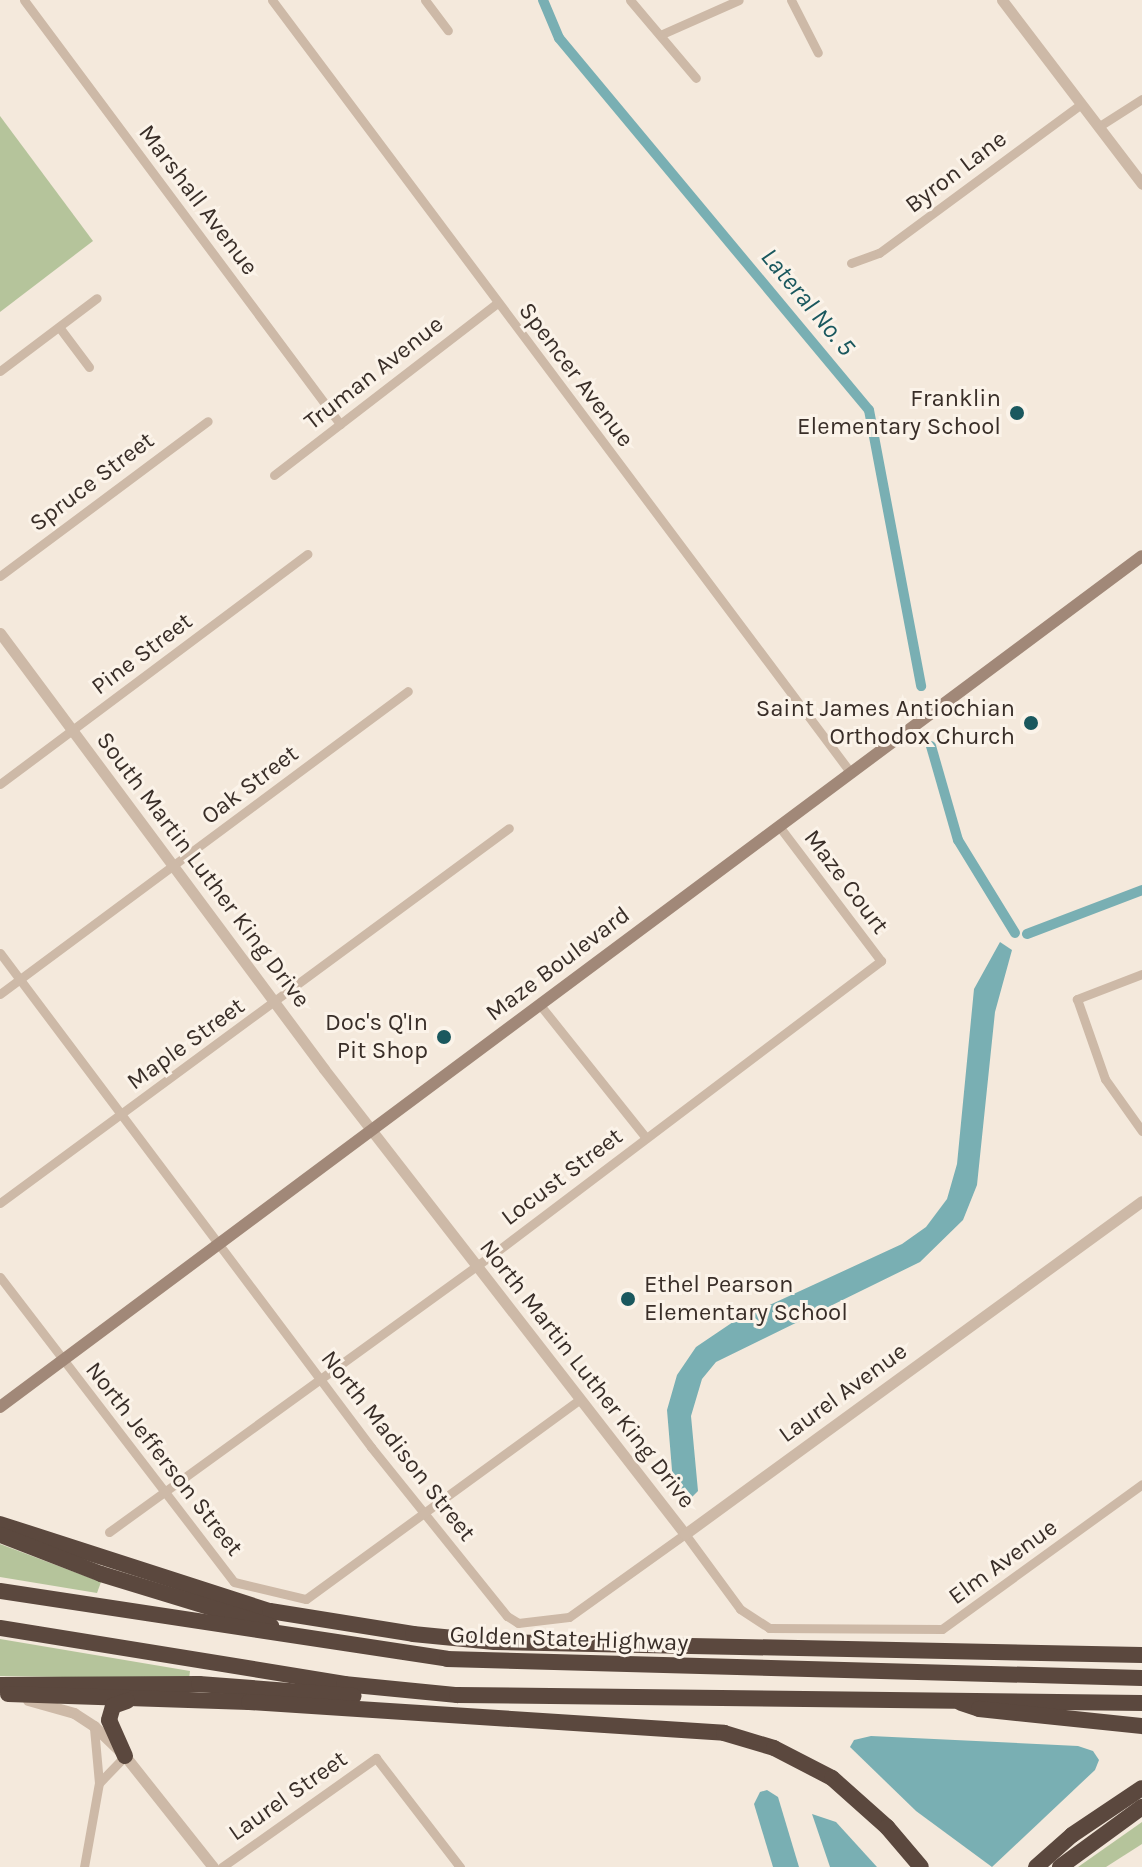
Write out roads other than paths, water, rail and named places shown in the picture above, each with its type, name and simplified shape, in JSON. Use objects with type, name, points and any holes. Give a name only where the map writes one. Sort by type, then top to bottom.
[{"type":"highway","points":[[0,1524],[270,1611],[413,1634],[495,1642],[1142,1655]]},
{"type":"highway","points":[[0,1534],[139,1586],[330,1644]]},
{"type":"highway","name":"Golden State Highway","points":[[0,1591],[330,1644],[461,1660],[1142,1678]]},
{"type":"highway","points":[[0,1628],[344,1684],[457,1695],[948,1698],[1142,1703]]},
{"type":"highway","points":[[4,1689],[199,1684],[485,1706],[578,1697]]},
{"type":"highway","points":[[4,1689],[127,1700],[236,1701],[461,1720],[675,1728],[738,1736],[832,1778],[887,1827],[921,1867]]},
{"type":"highway","points":[[948,1698],[979,1709],[1142,1726]]},
{"type":"highway","points":[[125,1756],[109,1720],[113,1706],[127,1700]]},
{"type":"highway","points":[[1036,1867],[1072,1835],[1142,1788]]},
{"type":"highway","points":[[1060,1867],[1142,1807]]},
{"type":"main road","name":"Maze Boulevard","points":[[0,1407],[219,1248],[1142,556]]},
{"type":"street","name":"Marshall Avenue","points":[[24,0],[340,424]]},
{"type":"street","name":"Spencer Avenue","points":[[272,0],[851,773]]},
{"type":"street","points":[[425,0],[448,30]]},
{"type":"street","points":[[630,0],[696,78]]},
{"type":"street","points":[[660,35],[739,0]]},
{"type":"street","points":[[791,0],[818,53]]},
{"type":"street","points":[[1002,0],[1142,184]]},
{"type":"street","points":[[1098,127],[1142,99]]},
{"type":"street","name":"Byron Lane","points":[[851,263],[894,243],[1081,104]]},
{"type":"street","points":[[0,371],[97,298]]},
{"type":"street","name":"Truman Avenue","points":[[274,475],[497,303]]},
{"type":"street","points":[[59,327],[89,367]]},
{"type":"street","name":"Spruce Street","points":[[0,576],[208,421]]},
{"type":"street","name":"Pine Street","points":[[0,784],[307,554]]},
{"type":"street","name":"South Martin Luther King Drive","points":[[0,633],[372,1132]]},
{"type":"street","name":"Oak Street","points":[[0,994],[408,691]]},
{"type":"street","name":"Maze Court","points":[[779,826],[881,961]]},
{"type":"street","name":"Maple Street","points":[[0,1203],[276,1003],[509,828]]},
{"type":"street","name":"North Madison Street","points":[[0,953],[219,1248],[507,1616],[538,1624],[569,1617]]},
{"type":"street","name":"Locust Street","points":[[109,1532],[475,1267],[881,961]]},
{"type":"street","points":[[1142,974],[1077,999],[1105,1079],[1142,1131]]},
{"type":"street","points":[[540,1005],[646,1138]]},
{"type":"street","name":"North Martin Luther King Drive","points":[[372,1132],[746,1615],[778,1629]]},
{"type":"street","name":"Laurel Avenue","points":[[569,1617],[1142,1201]]},
{"type":"street","name":"North Jefferson Street","points":[[0,1277],[234,1582],[306,1599],[426,1513]]},
{"type":"street","points":[[426,1513],[579,1400]]},
{"type":"street","name":"Elm Avenue","points":[[778,1629],[942,1629],[1142,1484]]},
{"type":"street","points":[[4,1689],[74,1713],[94,1726],[125,1756],[213,1867]]},
{"type":"street","points":[[84,1867],[99,1783],[94,1726]]},
{"type":"street","points":[[99,1783],[125,1756]]},
{"type":"street","name":"Laurel Street","points":[[222,1867],[376,1758],[460,1867]]},
{"type":"water","points":[[1000,942],[1012,950],[995,1012],[977,1185],[963,1220],[920,1262],[716,1362],[702,1379],[691,1416],[698,1491],[691,1498],[674,1494],[667,1410],[677,1375],[696,1347],[733,1322],[902,1244],[926,1227],[947,1199],[957,1164],[974,989]]},
{"type":"water","points":[[871,1736],[1078,1746],[1093,1751],[1099,1760],[1095,1770],[992,1867],[916,1811],[850,1747],[854,1740]]},
{"type":"water","points":[[767,1790],[778,1797],[799,1867],[773,1867],[754,1804],[760,1792]]},
{"type":"water","points":[[812,1814],[836,1822],[877,1867],[830,1867]]},
{"type":"waterway","name":"Lateral No. 5","points":[[543,0],[559,38],[869,410],[921,686]]},
{"type":"waterway","points":[[931,746],[958,840],[1015,933]]},
{"type":"waterway","points":[[1027,934],[1142,890]]},
{"type":"place","name":"Franklin Elementary School","points":[[1017,413]]},
{"type":"place","name":"Saint James Antiochian Orthodox Church","points":[[1031,723]]},
{"type":"place","name":"Doc's Q'In Pit Shop","points":[[444,1037]]},
{"type":"place","name":"Ethel Pearson Elementary School","points":[[628,1299]]}]
